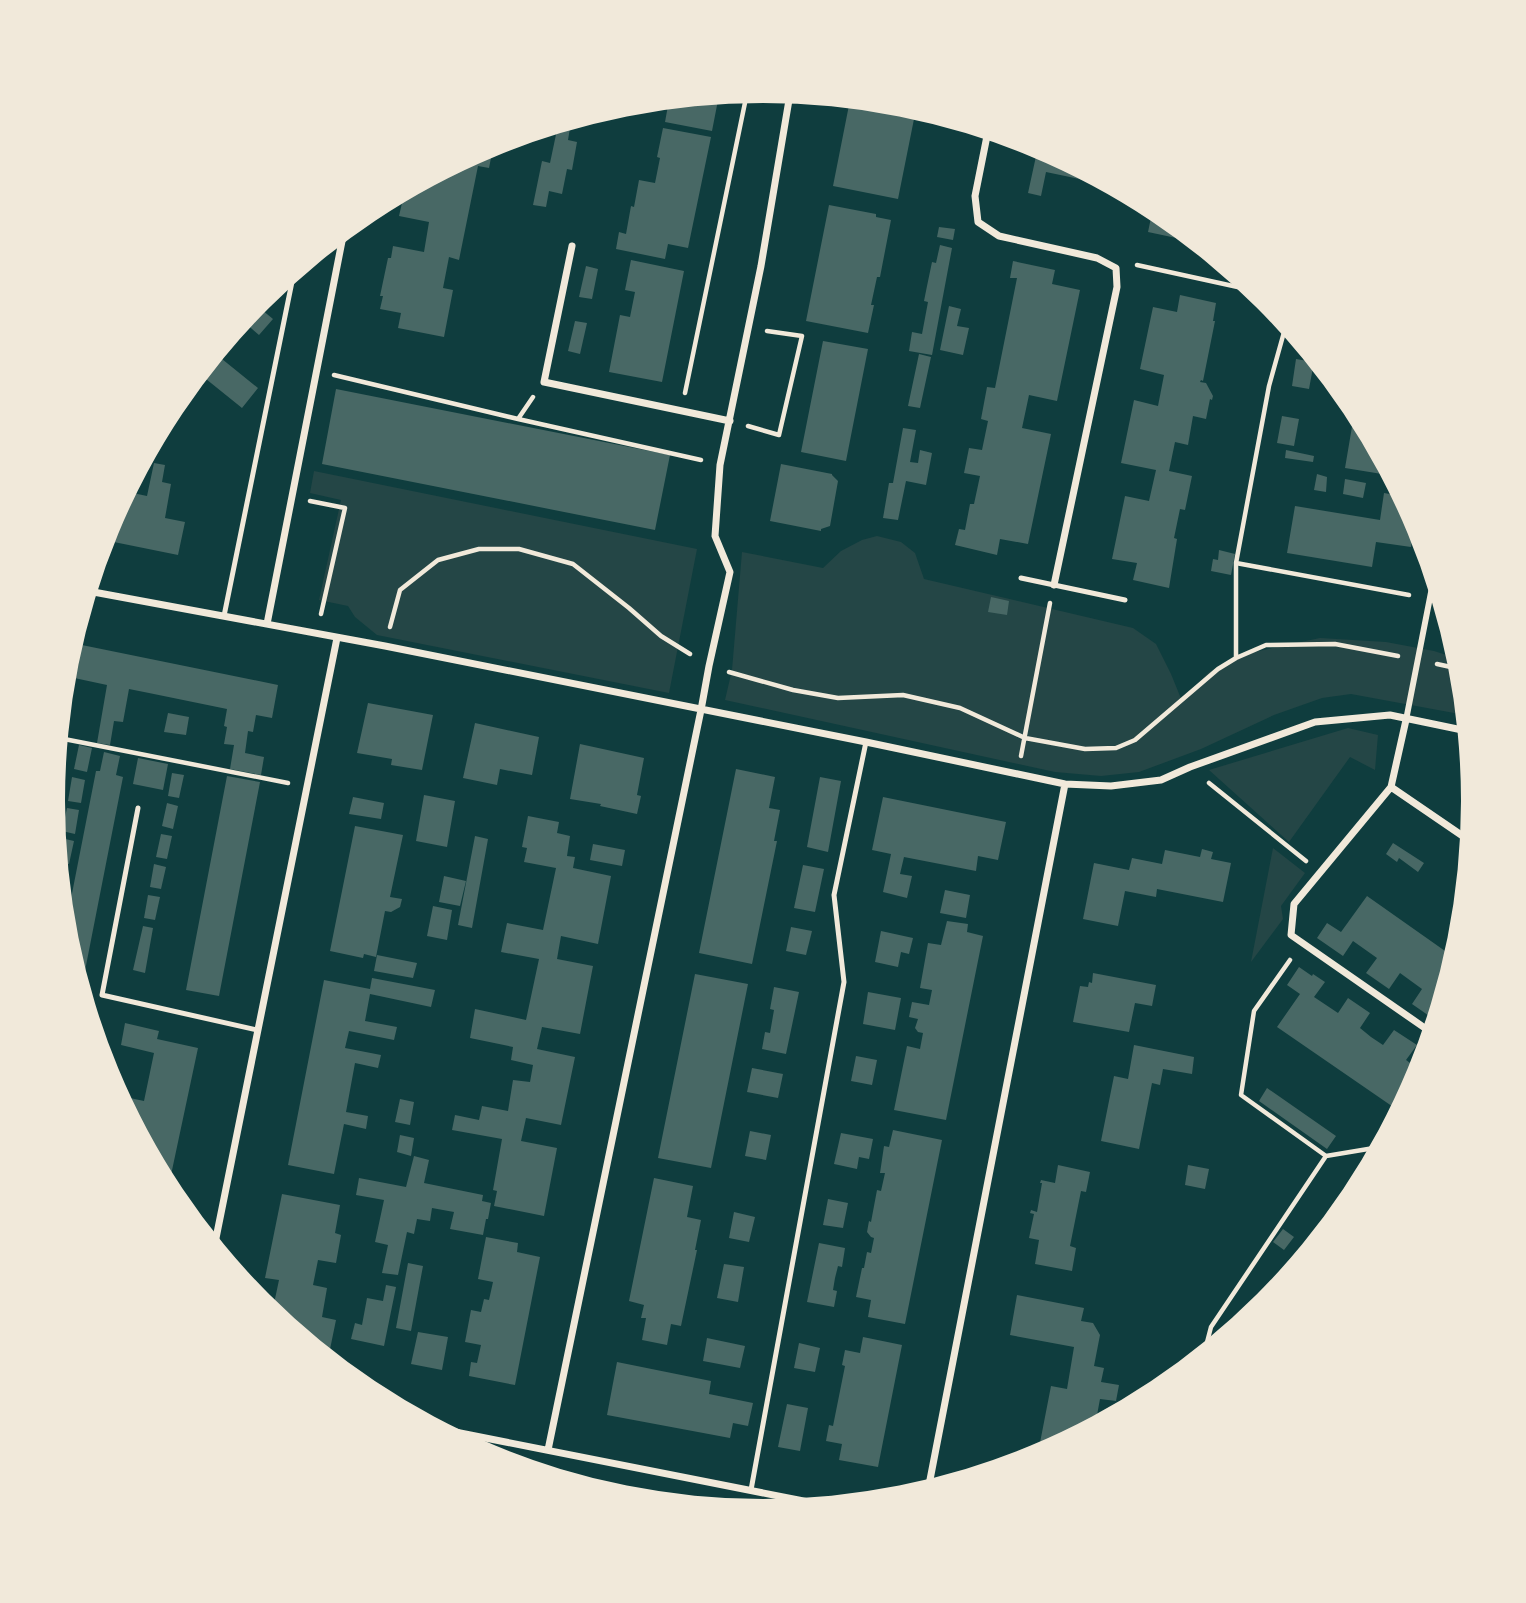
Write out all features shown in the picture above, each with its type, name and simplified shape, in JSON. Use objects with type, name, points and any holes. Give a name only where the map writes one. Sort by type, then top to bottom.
[{"type":"street","points":[[548,1450],[730,572],[715,537],[720,465],[761,267],[788,104]]},
{"type":"street","points":[[986,140],[975,196],[978,222],[999,236],[1097,258],[1115,268],[1116,287],[1054,585]]},
{"type":"street","points":[[267,624],[341,246]]},
{"type":"street","points":[[572,246],[544,382],[730,421]]},
{"type":"street","points":[[97,593],[385,646],[1065,784],[1111,786],[1161,780],[1315,722],[1390,715],[1457,730]]},
{"type":"street","points":[[1424,1027],[1291,935],[1294,904],[1391,787],[1430,599]]},
{"type":"street","points":[[217,1237],[337,638]]},
{"type":"street","points":[[930,1479],[1065,784]]},
{"type":"street","points":[[1391,787],[1460,834]]},
{"type":"street","points":[[468,1434],[793,1499]]},
{"type":"lane","points":[[224,616],[291,288]]},
{"type":"lane","points":[[1021,578],[1125,600]]},
{"type":"lane","points":[[751,1490],[844,982],[834,895],[866,742]]},
{"type":"lane","points":[[138,807],[102,995],[257,1030]]},
{"type":"path","points":[[681,411],[745,104]]},
{"type":"path","points":[[1115,268],[1125,262],[1233,286]]},
{"type":"path","points":[[730,421],[779,435],[802,336],[748,328]]},
{"type":"path","points":[[1236,658],[1236,563],[1269,386],[1283,336]]},
{"type":"path","points":[[316,370],[720,465]]},
{"type":"path","points":[[292,497],[345,508],[316,633]]},
{"type":"path","points":[[385,646],[400,590],[438,560],[479,549],[519,549],[573,564],[661,636],[709,666],[793,690],[838,698],[903,695],[960,708],[1025,738],[1085,749],[1116,748],[1135,740],[1218,668],[1266,645],[1335,644],[1448,666]]},
{"type":"path","points":[[1236,563],[1430,599]]},
{"type":"path","points":[[1018,774],[1054,585]]},
{"type":"path","points":[[68,740],[306,787]]},
{"type":"path","points":[[1190,767],[1320,873]]},
{"type":"path","points":[[1302,943],[1254,1011],[1241,1095],[1326,1156],[1369,1149]]},
{"type":"path","points":[[1208,1338],[1211,1327],[1326,1156]]},
{"type":"shaded area","points":[[314,471],[697,549],[669,693],[377,635],[355,617],[348,606],[319,600],[341,500],[310,493]]},
{"type":"shaded area","points":[[877,536],[901,542],[915,553],[924,579],[1133,628],[1156,644],[1182,701],[1209,672],[1254,652],[1320,638],[1386,642],[1445,655],[1455,713],[1351,694],[1322,698],[1274,715],[1201,749],[1139,772],[1101,776],[1055,772],[725,700],[732,670],[742,552],[823,568],[841,551]]},
{"type":"shaded area","points":[[1348,728],[1378,735],[1375,770],[1350,757],[1289,842],[1209,770]]},
{"type":"shaded area","points":[[1273,848],[1305,873],[1281,906],[1283,919],[1251,962]]},
{"type":"building","points":[[717,105],[712,131],[665,122],[667,110]]},
{"type":"building","points":[[848,108],[914,120],[898,199],[833,186]]},
{"type":"building","points":[[663,128],[711,137],[688,248],[668,244],[665,259],[616,249],[619,232],[626,234],[639,180],[655,183]]},
{"type":"building","points":[[570,131],[568,140],[577,142],[572,170],[567,169],[562,194],[549,191],[546,207],[533,205],[542,161],[550,163],[556,135]]},
{"type":"building","points":[[491,158],[489,168],[478,166],[459,260],[449,257],[443,288],[453,290],[444,337],[398,328],[401,313],[380,309],[383,296],[380,296],[393,246],[424,252],[429,222],[399,216],[402,205],[454,175]]},
{"type":"building","points":[[1036,158],[1079,179],[1046,172],[1041,196],[1028,193]]},
{"type":"building","points":[[829,205],[876,214],[876,217],[891,220],[880,277],[877,277],[871,305],[874,305],[868,333],[806,321]]},
{"type":"building","points":[[1150,221],[1174,237],[1148,232]]},
{"type":"building","points":[[939,227],[955,229],[953,240],[937,237]]},
{"type":"building","points":[[940,245],[952,248],[932,355],[909,351],[912,332],[922,334],[928,302],[924,301],[927,286],[932,262],[936,263]]},
{"type":"building","points":[[631,260],[684,271],[662,382],[609,372],[620,315],[630,317],[635,292],[625,290]]},
{"type":"building","points":[[1013,261],[1055,270],[1052,284],[1080,290],[1057,401],[1029,395],[1022,428],[1051,434],[1028,544],[1000,539],[997,555],[955,545],[959,529],[965,530],[970,504],[974,504],[980,476],[964,473],[969,448],[982,450],[988,421],[981,419],[987,387],[995,388],[1017,278],[1010,278]]},
{"type":"building","points":[[586,266],[598,269],[592,299],[579,297]]},
{"type":"building","points":[[1180,295],[1216,303],[1203,381],[1200,382],[1206,383],[1213,396],[1206,419],[1193,416],[1188,445],[1175,442],[1169,471],[1192,476],[1185,510],[1180,509],[1174,538],[1177,539],[1169,588],[1133,580],[1137,563],[1112,559],[1125,496],[1149,501],[1156,470],[1121,463],[1134,400],[1158,406],[1164,375],[1140,369],[1153,307],[1177,312]]},
{"type":"building","points":[[949,306],[961,309],[957,326],[969,328],[963,355],[940,350]]},
{"type":"building","points":[[265,312],[273,319],[259,335],[251,328]]},
{"type":"building","points":[[575,321],[587,323],[580,354],[568,351]]},
{"type":"building","points":[[823,341],[868,349],[846,461],[801,452]]},
{"type":"building","points":[[919,354],[931,357],[920,408],[908,406]]},
{"type":"building","points":[[1296,359],[1304,360],[1312,370],[1309,389],[1292,386]]},
{"type":"building","points":[[223,360],[258,388],[242,408],[207,379]]},
{"type":"building","points":[[336,389],[670,455],[655,530],[322,464]]},
{"type":"building","points":[[1282,416],[1299,419],[1294,446],[1277,443]]},
{"type":"building","points":[[1352,427],[1379,474],[1345,468]]},
{"type":"building","points":[[903,428],[916,430],[910,462],[918,463],[920,450],[932,453],[926,485],[906,481],[898,520],[883,518],[889,483],[893,483]]},
{"type":"building","points":[[1286,450],[1314,456],[1313,462],[1285,458]]},
{"type":"building","points":[[154,463],[165,465],[162,482],[171,484],[165,518],[185,522],[178,555],[115,542],[137,494],[147,496]]},
{"type":"building","points":[[781,464],[832,474],[838,481],[830,526],[821,531],[770,521]]},
{"type":"building","points":[[1317,474],[1327,477],[1326,492],[1314,490]]},
{"type":"building","points":[[1345,479],[1366,483],[1363,498],[1343,494]]},
{"type":"building","points":[[1384,493],[1389,494],[1408,534],[1411,547],[1376,542],[1372,567],[1287,553],[1295,506],[1380,520]]},
{"type":"building","points":[[1219,550],[1235,554],[1231,575],[1211,571],[1213,559],[1218,560]]},
{"type":"building","points":[[991,597],[1009,601],[1007,615],[988,612]]},
{"type":"building","points":[[83,645],[278,685],[272,718],[256,715],[253,732],[248,731],[245,753],[264,757],[261,775],[230,769],[234,745],[224,744],[227,709],[129,689],[123,722],[114,721],[110,745],[97,743],[107,685],[76,678]]},
{"type":"building","points":[[368,703],[433,715],[422,770],[391,765],[392,759],[357,753]]},
{"type":"building","points":[[168,713],[189,717],[186,735],[164,732]]},
{"type":"building","points":[[475,723],[539,737],[532,775],[500,769],[497,785],[463,778]]},
{"type":"building","points":[[580,744],[644,758],[637,795],[641,796],[637,814],[570,799]]},
{"type":"building","points":[[79,745],[92,748],[87,772],[74,769]]},
{"type":"building","points":[[104,752],[120,756],[116,775],[123,777],[86,968],[71,896],[96,771],[100,771]]},
{"type":"building","points":[[138,758],[168,764],[163,790],[133,784]]},
{"type":"building","points":[[736,769],[775,777],[769,808],[780,810],[774,841],[777,841],[752,964],[699,953]]},
{"type":"building","points":[[172,773],[184,775],[179,798],[168,796]]},
{"type":"building","points":[[227,776],[260,782],[219,996],[186,990]]},
{"type":"building","points":[[72,777],[85,780],[81,803],[68,801]]},
{"type":"building","points":[[820,777],[841,781],[828,852],[807,847]]},
{"type":"building","points":[[424,795],[455,801],[447,847],[416,841]]},
{"type":"building","points":[[353,797],[384,803],[381,819],[349,814]]},
{"type":"building","points":[[883,797],[1006,822],[998,860],[978,856],[976,871],[904,857],[900,874],[912,876],[907,898],[883,892],[891,854],[872,850]]},
{"type":"building","points":[[167,803],[178,806],[173,829],[162,826]]},
{"type":"building","points":[[67,808],[79,810],[75,834],[66,832]]},
{"type":"building","points":[[528,816],[559,822],[557,833],[570,836],[567,856],[575,857],[573,868],[611,876],[598,944],[561,936],[557,959],[593,966],[580,1034],[542,1027],[537,1049],[575,1057],[561,1125],[526,1118],[521,1141],[557,1148],[544,1216],[494,1206],[497,1191],[493,1190],[502,1139],[452,1130],[455,1115],[479,1120],[482,1106],[508,1111],[513,1080],[530,1082],[533,1065],[511,1060],[513,1047],[470,1038],[475,1009],[526,1020],[539,959],[501,952],[507,923],[543,930],[556,868],[524,862],[527,848],[522,847]]},
{"type":"building","points":[[355,826],[403,835],[390,897],[402,899],[400,907],[391,912],[385,911],[376,957],[364,954],[363,958],[330,951]]},
{"type":"building","points":[[161,834],[172,836],[167,859],[156,857]]},
{"type":"building","points":[[475,836],[488,839],[472,928],[458,925]]},
{"type":"building","points":[[66,839],[74,841],[68,864]]},
{"type":"building","points":[[1393,843],[1424,863],[1418,872],[1399,858],[1397,862],[1386,854]]},
{"type":"building","points":[[593,844],[625,850],[622,866],[590,860]]},
{"type":"building","points":[[1202,849],[1213,852],[1211,859],[1231,863],[1223,902],[1157,889],[1156,897],[1125,891],[1118,926],[1083,919],[1094,863],[1129,870],[1132,858],[1162,864],[1165,850],[1200,857]]},
{"type":"building","points":[[154,864],[166,867],[161,889],[150,887]]},
{"type":"building","points":[[803,865],[824,869],[815,912],[794,908]]},
{"type":"building","points":[[444,876],[466,881],[460,906],[439,902]]},
{"type":"building","points":[[945,890],[970,895],[966,918],[940,913]]},
{"type":"building","points":[[148,895],[160,897],[155,920],[144,918]]},
{"type":"building","points":[[1367,896],[1445,951],[1427,1015],[1412,1004],[1422,989],[1400,973],[1389,989],[1366,973],[1377,958],[1353,941],[1343,956],[1317,938],[1327,923],[1341,932]]},
{"type":"building","points":[[433,906],[452,910],[447,940],[427,936]]},
{"type":"building","points":[[947,921],[968,924],[967,932],[983,936],[946,1120],[894,1110],[907,1046],[920,1049],[923,1033],[915,1028],[918,1019],[909,1017],[912,1002],[929,1005],[932,990],[920,988],[928,943],[941,945]]},
{"type":"building","points":[[143,926],[153,928],[145,973],[133,970]]},
{"type":"building","points":[[791,927],[812,931],[806,955],[786,951]]},
{"type":"building","points":[[881,931],[913,938],[909,954],[901,952],[898,967],[875,962]]},
{"type":"building","points":[[377,955],[417,963],[413,978],[374,971]]},
{"type":"building","points":[[1299,967],[1325,982],[1314,997],[1338,1013],[1348,998],[1370,1013],[1360,1028],[1383,1045],[1394,1030],[1417,1045],[1406,1060],[1410,1063],[1391,1106],[1277,1027],[1300,994],[1287,985]]},
{"type":"building","points":[[1093,973],[1156,985],[1152,1006],[1135,1003],[1129,1032],[1073,1022],[1080,986],[1088,987],[1089,982],[1092,983]]},
{"type":"building","points":[[695,974],[748,984],[711,1168],[658,1158]]},
{"type":"building","points":[[372,978],[435,990],[431,1007],[370,994],[365,1021],[397,1027],[394,1040],[349,1031],[345,1048],[381,1055],[378,1068],[355,1063],[346,1112],[368,1116],[366,1129],[344,1124],[334,1174],[288,1165],[324,980],[370,989]]},
{"type":"building","points":[[774,987],[799,992],[786,1054],[762,1049],[765,1032],[770,1033]]},
{"type":"building","points":[[868,992],[901,998],[895,1030],[863,1024]]},
{"type":"building","points":[[125,1023],[159,1031],[157,1039],[198,1048],[172,1172],[132,1098],[144,1101],[154,1053],[121,1045]]},
{"type":"building","points":[[1134,1045],[1194,1057],[1192,1074],[1163,1069],[1160,1085],[1152,1083],[1139,1149],[1101,1141],[1114,1076],[1128,1079]]},
{"type":"building","points":[[856,1056],[877,1060],[872,1085],[851,1081]]},
{"type":"building","points":[[752,1068],[783,1074],[778,1098],[747,1092]]},
{"type":"building","points":[[1267,1088],[1336,1136],[1327,1149],[1259,1101]]},
{"type":"building","points":[[400,1099],[414,1102],[410,1125],[395,1122]]},
{"type":"building","points":[[893,1130],[942,1140],[905,1324],[868,1317],[871,1300],[856,1297],[862,1268],[867,1252],[871,1253],[874,1238],[867,1232],[877,1190],[881,1191],[885,1173],[880,1173],[884,1146],[889,1147]]},
{"type":"building","points":[[750,1131],[771,1135],[766,1160],[745,1156]]},
{"type":"building","points":[[841,1133],[873,1139],[869,1159],[859,1157],[857,1169],[834,1164]]},
{"type":"building","points":[[400,1135],[414,1138],[411,1156],[397,1152]]},
{"type":"building","points":[[414,1156],[429,1160],[424,1183],[483,1195],[482,1201],[491,1203],[488,1219],[483,1235],[450,1229],[454,1212],[432,1208],[430,1221],[417,1219],[414,1234],[407,1232],[398,1275],[382,1273],[388,1245],[375,1242],[384,1200],[356,1195],[359,1178],[406,1187]]},
{"type":"building","points":[[1058,1165],[1090,1172],[1086,1192],[1081,1191],[1070,1246],[1076,1248],[1072,1271],[1035,1264],[1039,1240],[1029,1238],[1034,1214],[1030,1213],[1031,1210],[1037,1212],[1041,1180],[1055,1183]]},
{"type":"building","points":[[1188,1165],[1209,1169],[1205,1189],[1185,1185]]},
{"type":"building","points":[[654,1178],[693,1186],[687,1217],[701,1220],[681,1326],[671,1324],[667,1345],[642,1340],[646,1318],[641,1318],[644,1305],[629,1301]]},
{"type":"building","points":[[282,1194],[340,1205],[335,1233],[341,1235],[336,1263],[318,1260],[313,1285],[327,1288],[322,1317],[336,1320],[330,1348],[275,1300],[279,1280],[265,1278]]},
{"type":"building","points":[[828,1199],[848,1203],[843,1228],[823,1225]]},
{"type":"building","points":[[734,1212],[755,1217],[749,1242],[729,1238]]},
{"type":"building","points":[[1283,1229],[1294,1237],[1284,1250],[1273,1242]]},
{"type":"building","points":[[486,1237],[518,1243],[517,1252],[540,1257],[515,1385],[469,1376],[471,1362],[477,1363],[481,1345],[465,1342],[471,1310],[481,1312],[484,1299],[489,1300],[493,1282],[478,1279]]},
{"type":"building","points":[[819,1243],[845,1248],[842,1267],[838,1266],[835,1278],[833,1290],[837,1291],[834,1307],[807,1302]]},
{"type":"building","points":[[408,1263],[423,1266],[411,1331],[396,1328]]},
{"type":"building","points":[[724,1264],[744,1267],[738,1302],[717,1298]]},
{"type":"building","points":[[386,1285],[396,1287],[384,1346],[351,1339],[355,1323],[362,1325],[367,1298],[383,1301]]},
{"type":"building","points":[[1017,1295],[1084,1308],[1081,1321],[1093,1323],[1100,1335],[1094,1366],[1104,1368],[1101,1382],[1119,1385],[1116,1401],[1100,1399],[1097,1414],[1040,1442],[1051,1386],[1067,1389],[1074,1347],[1010,1335]]},
{"type":"building","points":[[418,1332],[448,1337],[442,1370],[411,1364]]},
{"type":"building","points":[[863,1337],[902,1345],[878,1467],[839,1460],[842,1444],[826,1441],[829,1425],[833,1426],[845,1366],[842,1365],[845,1350],[860,1353]]},
{"type":"building","points":[[707,1338],[745,1346],[740,1368],[703,1361]]},
{"type":"building","points":[[799,1343],[820,1348],[815,1372],[794,1368]]},
{"type":"building","points":[[617,1362],[711,1381],[709,1394],[753,1403],[748,1426],[733,1423],[730,1438],[607,1415]]},
{"type":"building","points":[[787,1404],[808,1408],[800,1451],[778,1447]]}]
